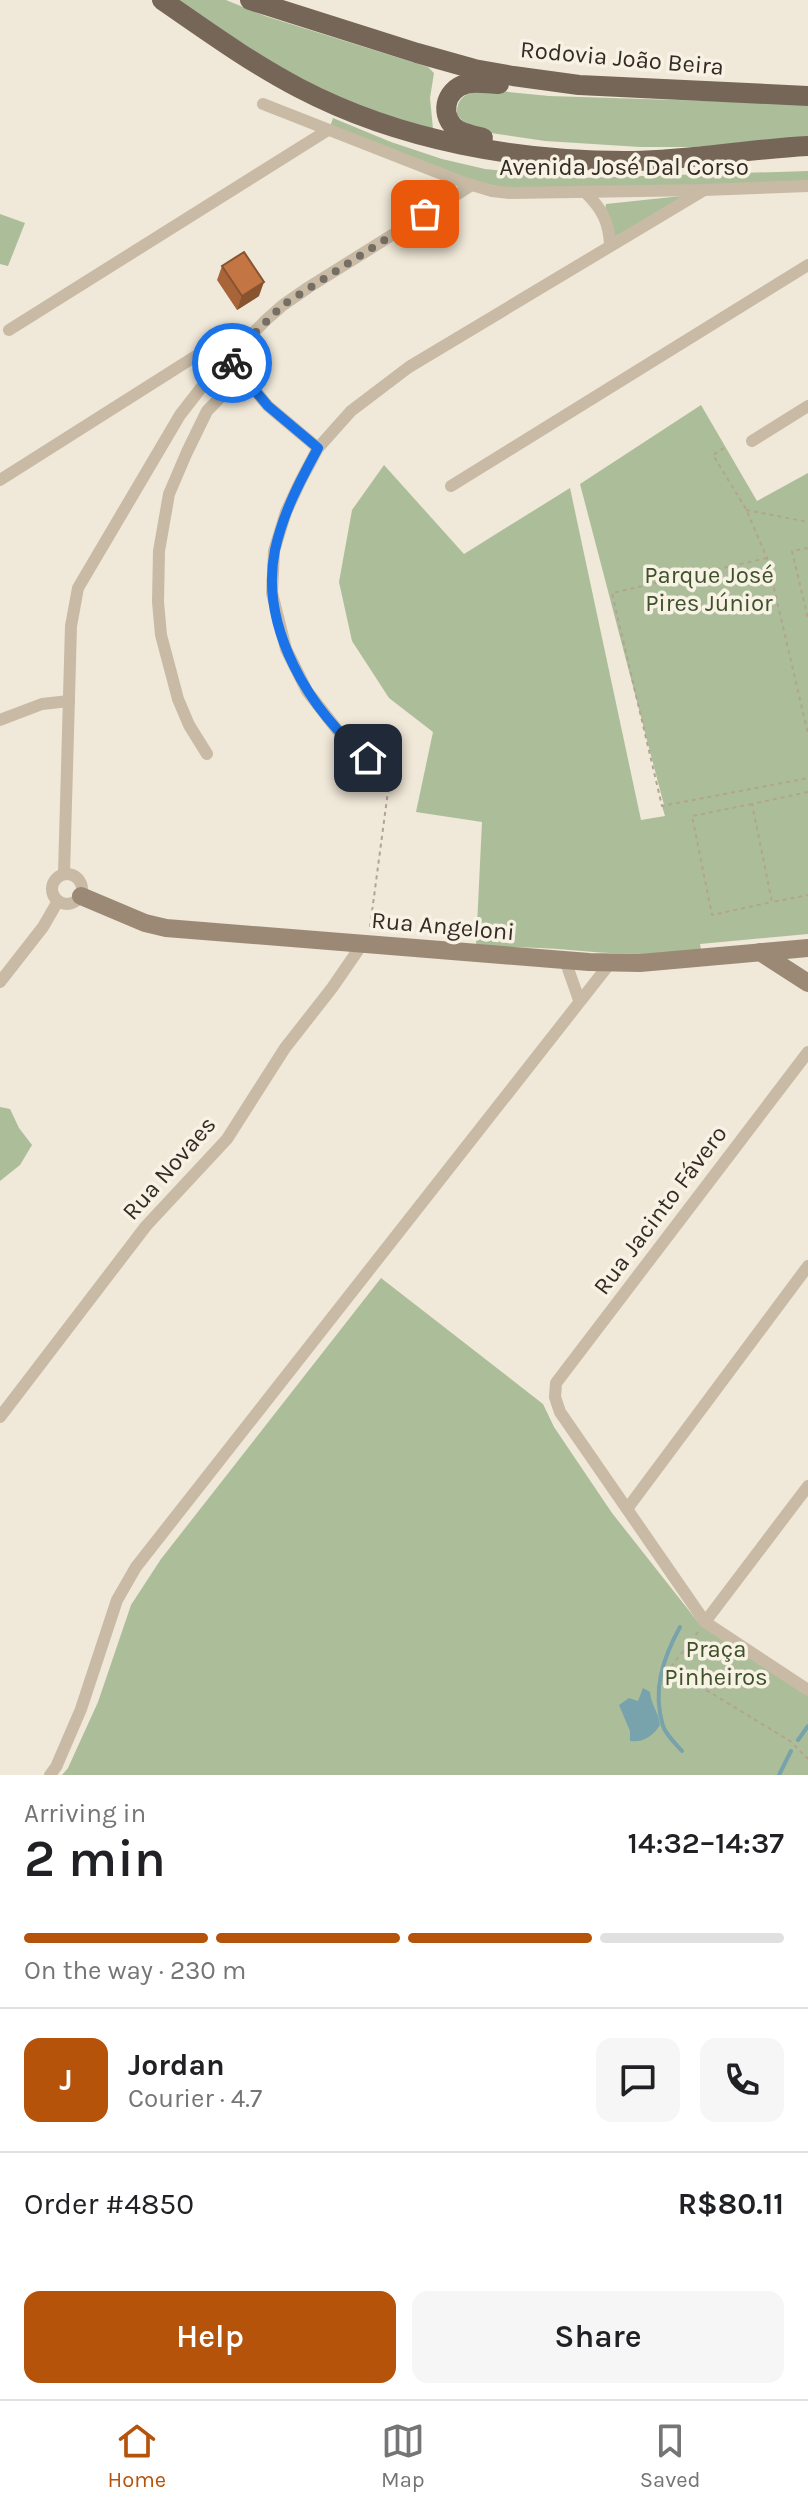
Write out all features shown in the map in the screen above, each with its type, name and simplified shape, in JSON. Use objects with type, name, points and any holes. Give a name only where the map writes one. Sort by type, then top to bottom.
[{"type":"main road","points":[[162,0],[300,89],[367,118],[457,144],[598,161],[674,160],[808,146]]},
{"type":"main road","name":"Rodovia João Beira","points":[[250,0],[323,25],[474,69],[579,85],[808,96]]},
{"type":"main road","points":[[536,155],[459,131],[446,115],[446,104],[451,93],[463,85],[476,83],[532,87],[579,85]]},
{"type":"street","name":"Avenida José Dal Corso","points":[[263,104],[472,185],[510,193],[808,186]]},
{"type":"street","points":[[9,330],[328,130]]},
{"type":"street","points":[[64,874],[71,626],[78,588],[180,415],[208,379],[283,305],[472,185]]},
{"type":"street","points":[[390,776],[346,741],[307,691],[286,649],[272,593],[274,551],[286,512],[318,448],[351,411],[409,367],[704,190]]},
{"type":"street","points":[[586,193],[606,217],[610,245]]},
{"type":"street","points":[[451,486],[808,265]]},
{"type":"street","points":[[0,480],[210,347],[228,340],[236,340],[242,346]]},
{"type":"street","points":[[229,359],[268,406],[318,448]]},
{"type":"street","points":[[207,754],[178,699],[161,635],[159,551],[169,494],[187,452],[207,411],[242,375]]},
{"type":"street","points":[[752,441],[808,406]]},
{"type":"street","points":[[0,720],[42,704],[69,701]]},
{"type":"street","points":[[64,874],[75,876],[82,885],[81,896],[73,903],[58,901],[52,889],[57,877],[64,874]]},
{"type":"street","name":"Rua Angeloni","points":[[81,896],[145,923],[166,928],[565,960],[640,963],[808,948]]},
{"type":"street","points":[[0,982],[43,927],[58,901]]},
{"type":"street","name":"Rua Novaes","points":[[0,1417],[146,1226],[227,1139],[285,1048],[365,944]]},
{"type":"street","points":[[760,952],[808,983]]},
{"type":"street","points":[[565,960],[579,1000]]},
{"type":"street","points":[[50,1775],[81,1709],[117,1600],[136,1567],[611,962]]},
{"type":"street","name":"Rua Jacinto Fávero","points":[[627,1509],[560,1412],[555,1397],[556,1383],[808,1052]]},
{"type":"street","points":[[808,1266],[627,1509],[705,1622],[808,1690]]},
{"type":"street","points":[[705,1622],[808,1486]]},
{"type":"path","points":[[724,448],[713,455],[746,509],[767,558],[808,734]]},
{"type":"path","points":[[746,509],[808,522]]},
{"type":"path","points":[[808,548],[792,551],[808,619]]},
{"type":"path","points":[[767,558],[612,593],[662,806],[808,778]]},
{"type":"path","points":[[365,944],[390,776]]},
{"type":"path","points":[[808,792],[692,816],[712,915],[808,895]]},
{"type":"path","points":[[752,804],[772,902]]},
{"type":"path","points":[[705,1622],[670,1668],[790,1741],[808,1759]]},
{"type":"green space","points":[[177,0],[226,0],[265,16],[428,67],[434,73],[430,98],[433,129],[323,90],[259,54]]},
{"type":"green space","points":[[489,90],[549,96],[808,104],[808,138],[694,147],[640,147],[545,141],[484,132],[468,126],[457,115],[457,108],[466,95]]},
{"type":"green space","points":[[333,118],[391,142],[485,169],[579,178],[808,171],[808,184],[511,189],[473,181],[330,127]]},
{"type":"green space","points":[[691,195],[614,237],[606,204]]},
{"type":"green space","points":[[0,214],[25,223],[8,266],[0,264]]},
{"type":"green space","name":"Parque José Pires Júnior","points":[[701,405],[757,501],[808,473],[808,934],[700,944],[701,949],[647,954],[476,946],[482,822],[416,812],[433,732],[389,698],[352,641],[339,582],[352,510],[384,465],[464,554],[570,488],[641,820],[665,816],[580,484]]},
{"type":"green space","points":[[0,1107],[10,1109],[32,1145],[20,1165],[0,1181]]},
{"type":"green space","name":"Praça Pinheiros","points":[[381,1278],[543,1404],[554,1427],[612,1513],[698,1622],[808,1690],[808,1775],[62,1775],[98,1702],[131,1605],[161,1559]]},
{"type":"water","points":[[643,1688],[650,1692],[660,1725],[647,1738],[630,1741],[630,1731],[619,1705],[629,1698],[638,1701]]},
{"type":"building","points":[[244,252],[264,282],[242,296],[222,266]]},
{"type":"waterway","points":[[680,1627],[664,1662],[659,1700],[664,1729],[682,1751]]},
{"type":"waterway","points":[[798,1740],[808,1726]]},
{"type":"waterway","points":[[779,1775],[791,1751]]},
{"type":"way so far","points":[[232,363],[229,359],[283,305],[425,214]]},
{"type":"route","points":[[232,363],[268,406],[318,448],[286,512],[274,551],[272,593],[286,649],[307,691],[346,741],[368,758]]}]
